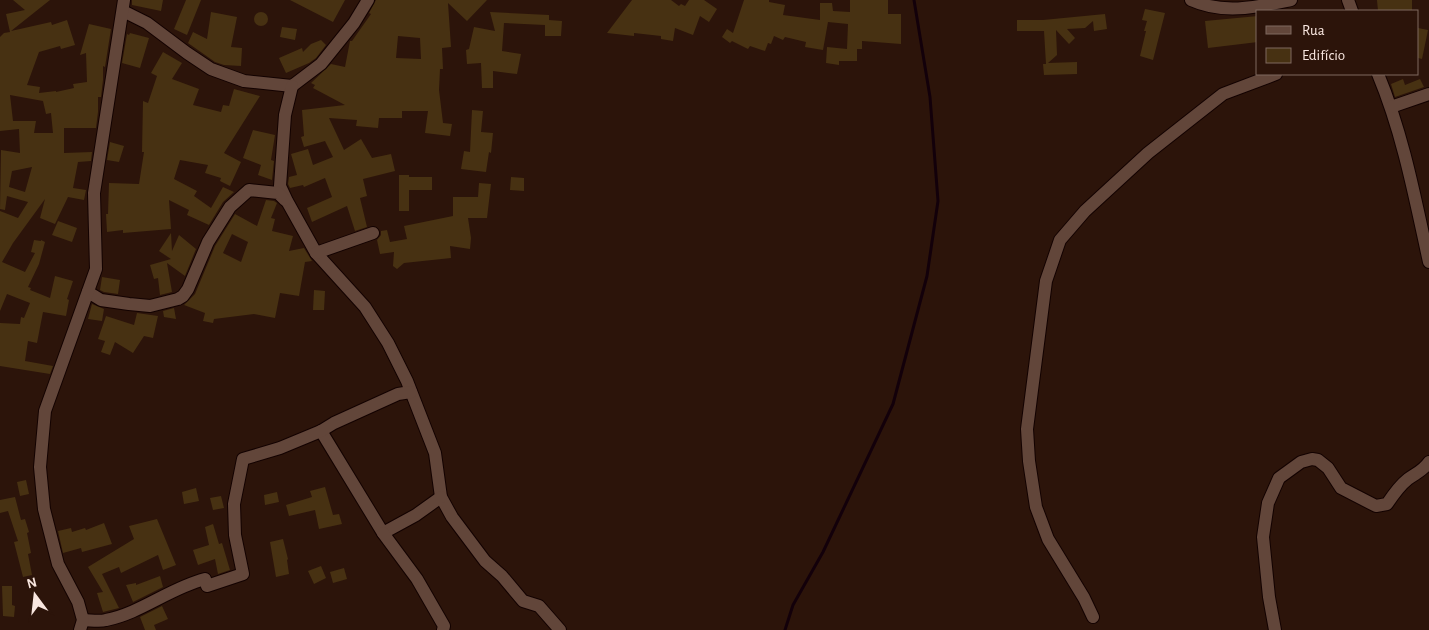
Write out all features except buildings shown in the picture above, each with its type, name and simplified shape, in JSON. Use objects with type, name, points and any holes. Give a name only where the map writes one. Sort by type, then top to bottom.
[{"type":"street","points":[[368,0],[354,23],[321,64],[292,86],[285,114],[280,186],[316,253],[365,307],[388,343],[412,392],[435,453],[441,497],[452,516],[486,561],[502,576],[523,601],[539,606],[560,630]]},
{"type":"street","points":[[1190,0],[1201,5],[1219,9],[1250,8],[1291,0]]},
{"type":"street","points":[[292,86],[244,80],[211,69],[186,53],[124,5],[94,193],[96,269],[45,411],[40,468],[44,509],[58,564],[78,602],[81,625],[105,621],[136,610],[193,582],[205,579],[207,586],[243,574],[235,535],[234,504],[244,459],[280,448],[321,431],[334,423],[398,394],[412,392]]},
{"type":"street","points":[[1093,617],[1084,598],[1048,540],[1036,506],[1029,461],[1027,429],[1046,281],[1060,240],[1085,211],[1148,153],[1224,94],[1273,75]]},
{"type":"street","points":[[1378,75],[1392,107],[1429,262]]},
{"type":"street","points":[[1392,107],[1429,94]]},
{"type":"street","points":[[88,292],[102,300],[150,306],[178,299],[188,289],[208,242],[230,207],[250,190],[278,193],[287,201]]},
{"type":"street","points":[[316,253],[373,233]]},
{"type":"street","points":[[321,431],[384,533],[417,579],[444,626],[443,630]]},
{"type":"street","points":[[1275,630],[1269,597],[1263,537],[1268,503],[1279,478],[1301,462],[1312,459],[1318,460],[1328,468],[1341,488],[1376,506],[1387,504],[1397,489],[1424,469],[1429,462]]},
{"type":"street","points":[[1417,473],[1429,480]]},
{"type":"street","points":[[384,533],[416,515],[441,497]]},
{"type":"waterway","points":[[785,630],[793,605],[823,552],[893,404],[927,276],[938,201],[930,97],[914,0]]}]
